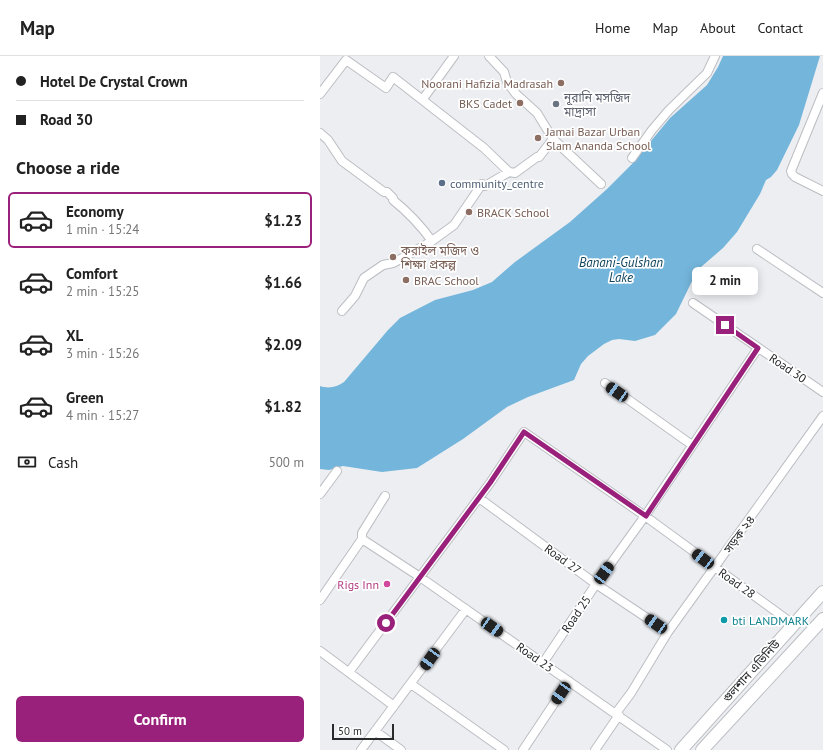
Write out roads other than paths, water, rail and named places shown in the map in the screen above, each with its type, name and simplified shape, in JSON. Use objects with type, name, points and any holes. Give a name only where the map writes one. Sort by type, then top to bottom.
[{"type":"main road","name":"গুলশান এভিনিউ","points":[[680,750],[823,592]]},
{"type":"main road","name":"গুলশান এভিনিউ","points":[[702,750],[823,619]]},
{"type":"street","points":[[422,99],[454,56]]},
{"type":"street","points":[[489,56],[504,72],[507,82],[516,94],[537,113],[553,139],[601,184]]},
{"type":"street","points":[[632,158],[652,130],[669,110],[707,73],[715,56]]},
{"type":"street","points":[[320,94],[346,60],[386,88],[393,77],[484,148],[509,172],[515,173],[539,157],[553,139]]},
{"type":"street","points":[[823,93],[791,171],[795,177],[823,191]]},
{"type":"street","points":[[320,133],[328,140],[342,161],[384,192],[387,192],[393,200],[419,224],[432,241]]},
{"type":"street","points":[[342,311],[355,296],[364,278],[383,265],[393,263],[432,241],[454,225],[482,184],[486,186],[509,172]]},
{"type":"street","points":[[757,249],[823,293]]},
{"type":"street","name":"Road 30","points":[[693,303],[823,392]]},
{"type":"street","name":"Road 25","points":[[543,663],[596,584],[646,516],[758,348]]},
{"type":"street","points":[[605,383],[692,445]]},
{"type":"street","name":"সড়ক ২৪","points":[[595,750],[668,632],[823,416]]},
{"type":"street","name":"Road 28","points":[[479,498],[524,432],[646,516],[793,624]]},
{"type":"street","points":[[320,494],[337,471]]},
{"type":"street","points":[[320,600],[362,539],[362,533],[384,496]]},
{"type":"street","points":[[349,672],[479,498]]},
{"type":"street","name":"Road 27","points":[[479,498],[596,584],[668,632]]},
{"type":"street","name":"Road 23","points":[[362,539],[420,577],[618,714],[667,750]]},
{"type":"street","points":[[361,750],[466,610]]},
{"type":"street","points":[[320,652],[394,706]]},
{"type":"street","points":[[523,750],[569,681]]},
{"type":"street","points":[[411,684],[500,749]]},
{"type":"street","points":[[375,731],[401,750]]},
{"type":"water","name":"Banani-Gulshan Lake","points":[[723,56],[820,56],[799,125],[777,170],[766,180],[760,194],[737,232],[723,248],[701,267],[694,277],[676,314],[655,335],[635,341],[619,339],[612,340],[604,344],[588,356],[581,364],[574,380],[528,397],[507,407],[463,439],[417,468],[382,472],[343,466],[329,470],[320,469],[320,386],[333,387],[344,382],[400,318],[435,300],[473,290],[492,282],[515,262],[570,222],[632,164],[670,118],[707,85]]},
{"type":"place","name":"Noorani Hafizia Madrasah","points":[[561,83]]},
{"type":"place","name":"BKS Cadet","points":[[520,103]]},
{"type":"place","name":"নূরানি মসজিদ মাদ্রাসা","points":[[556,104]]},
{"type":"place","name":"Jamai Bazar Urban Slam Ananda School","points":[[538,138]]},
{"type":"place","name":"community_centre","points":[[442,183]]},
{"type":"place","name":"BRACK School","points":[[469,212]]},
{"type":"place","name":"করাইল মজিদ ও শিক্ষা প্রকল্প","points":[[393,257]]},
{"type":"place","name":"BRAC School","points":[[406,280]]},
{"type":"place","name":"Rigs Inn","points":[[387,584]]},
{"type":"place","name":"bti LANDMARK","points":[[724,620]]}]
